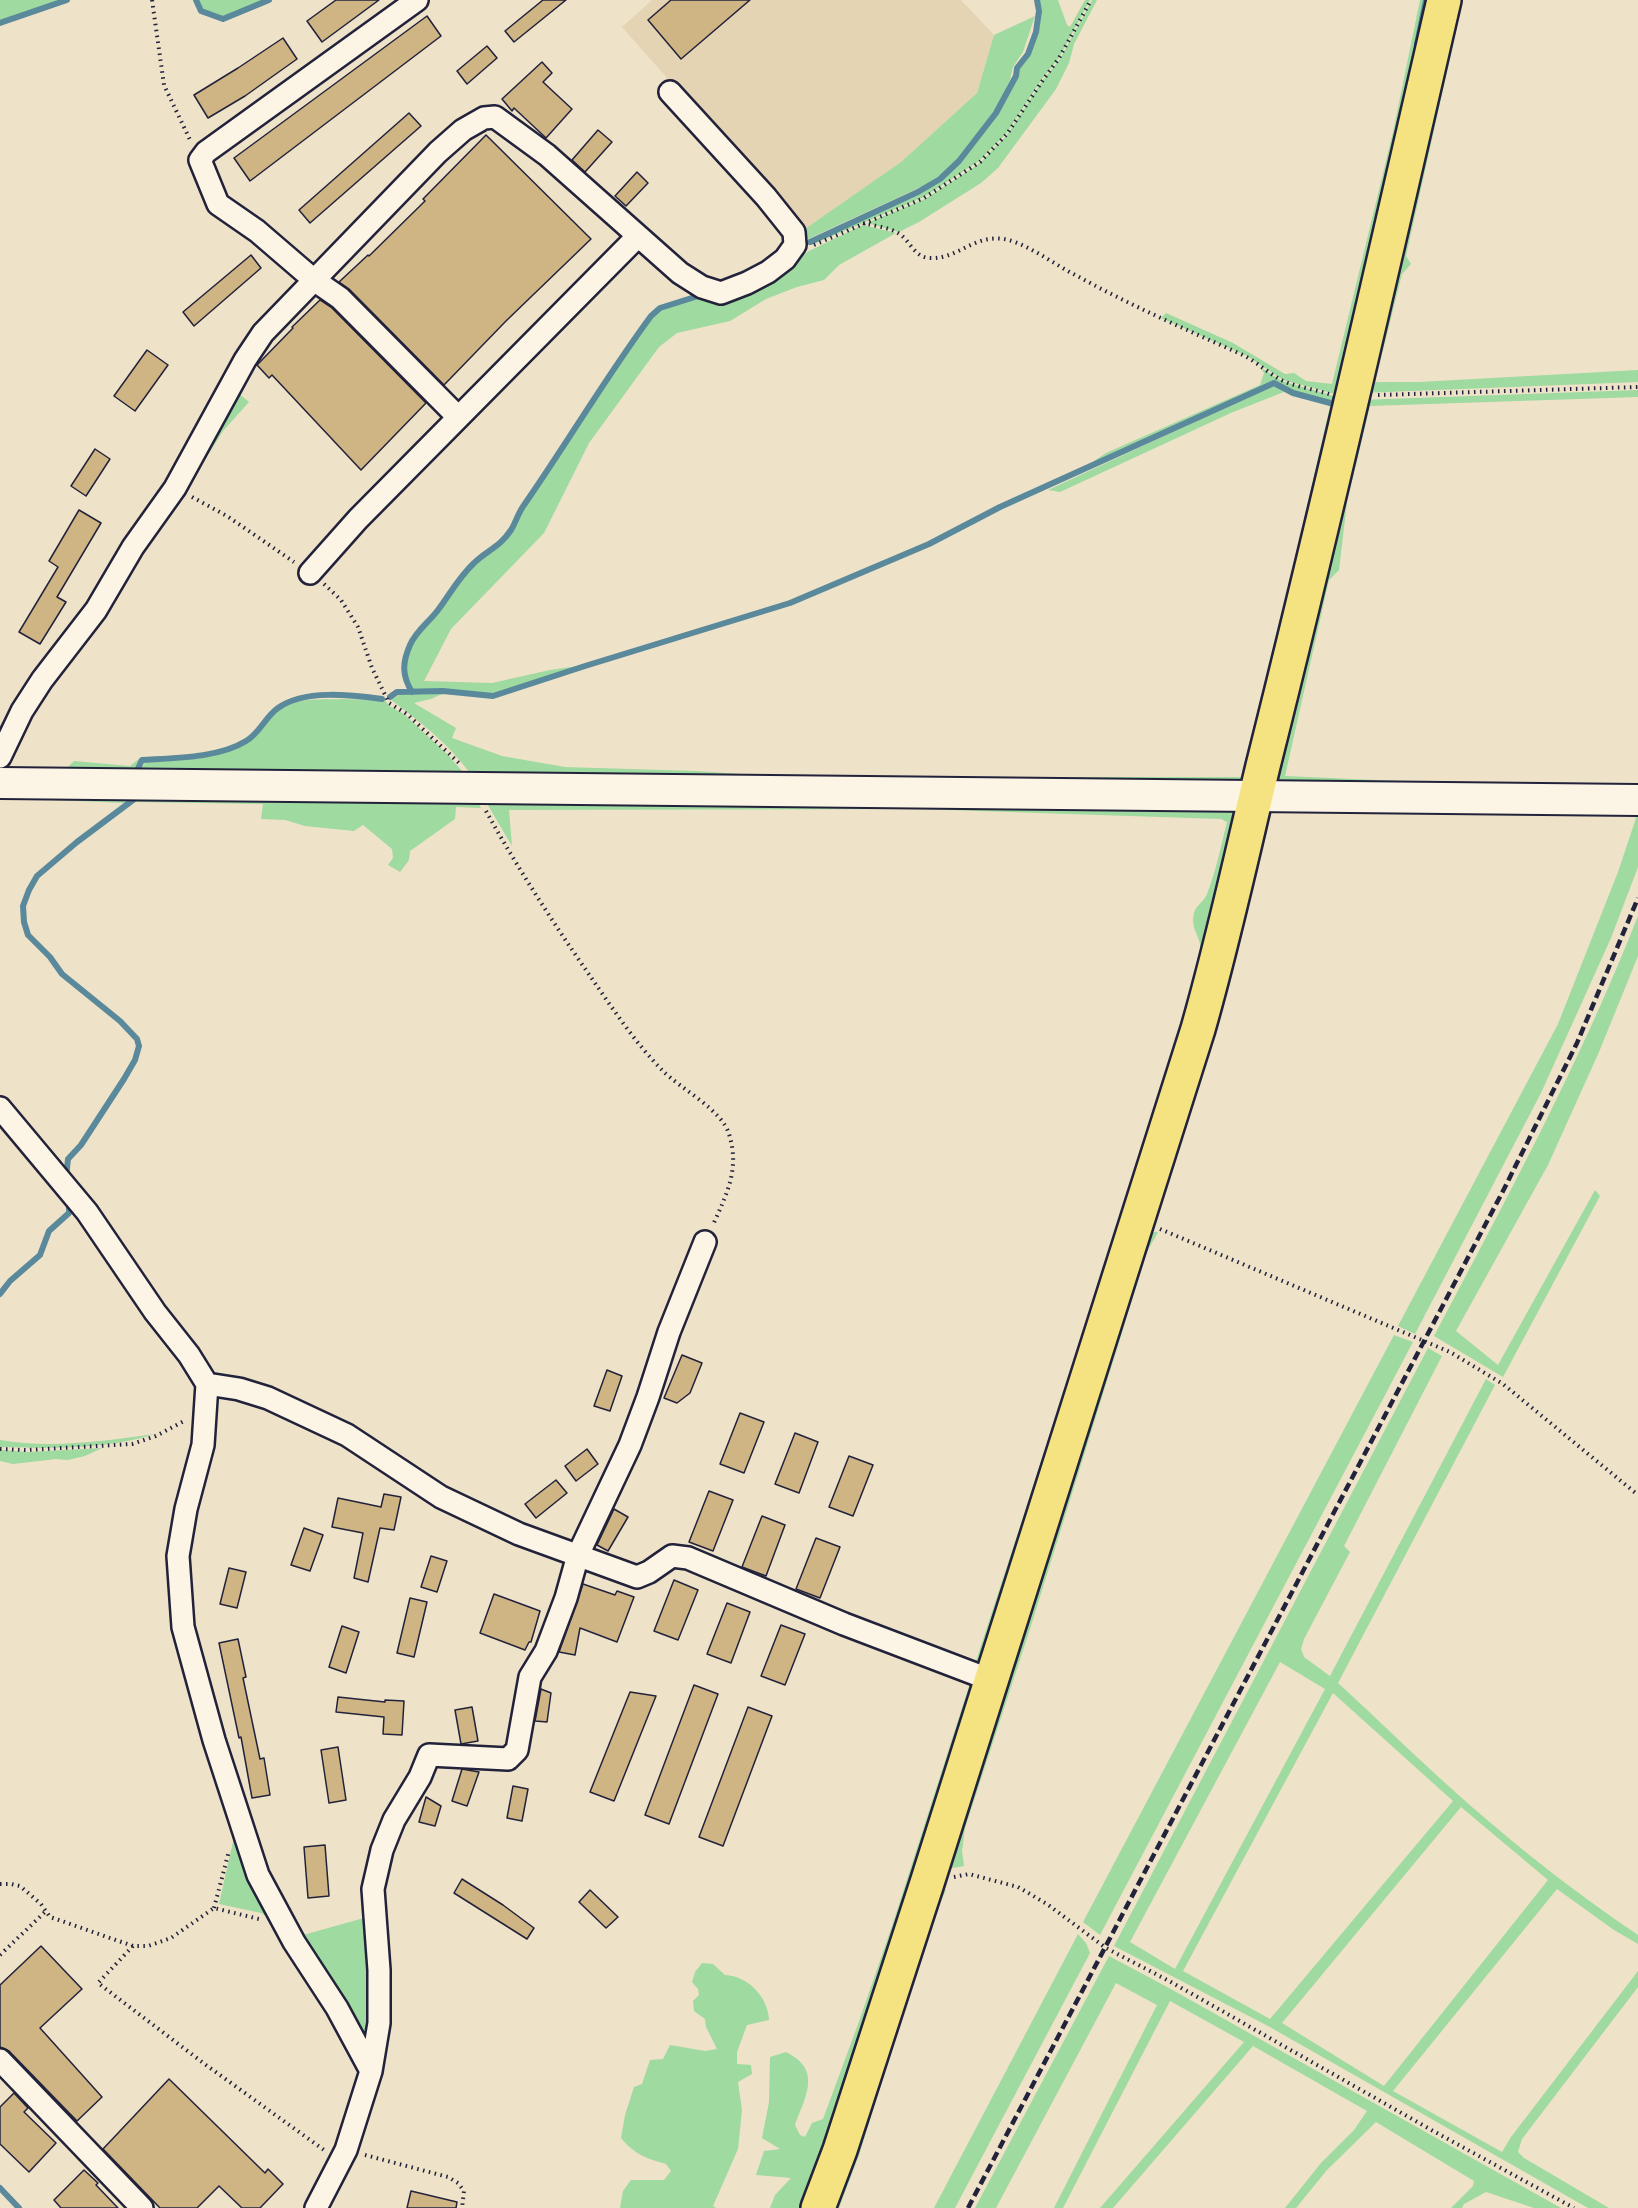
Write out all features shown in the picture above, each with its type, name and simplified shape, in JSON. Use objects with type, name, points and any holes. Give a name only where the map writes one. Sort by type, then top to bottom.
[{"type":"main road","points":[[818,2208],[840,2150],[927,1883],[1198,1029],[1221,946],[1324,521],[1444,0]]},
{"type":"main road","points":[[0,783],[1638,800]]},
{"type":"street","points":[[417,0],[206,152],[200,160],[218,204],[257,231],[314,280],[340,298],[458,417]]},
{"type":"street","points":[[0,757],[22,711],[42,680],[96,610],[133,547],[176,488],[245,360],[263,333],[463,129],[484,118],[495,117],[547,155],[680,273],[702,287],[721,293],[768,272],[785,259],[795,245],[794,232],[766,197],[670,92]]},
{"type":"street","points":[[310,573],[358,519],[638,236]]},
{"type":"street","points":[[0,1108],[87,1212],[155,1312],[189,1354],[207,1384],[203,1445],[186,1509],[178,1556],[183,1627],[214,1740],[258,1875],[294,1942],[337,2008],[371,2071]]},
{"type":"street","points":[[316,2208],[342,2157],[371,2071],[379,2023],[379,1970],[373,1889],[382,1850],[394,1820],[420,1777],[429,1755],[508,1759],[517,1750],[530,1677],[546,1651],[566,1598],[578,1555],[630,1445],[669,1332],[705,1242]]},
{"type":"street","points":[[207,1384],[239,1389],[268,1398],[347,1435],[441,1497],[519,1534],[636,1577],[649,1572],[672,1556],[688,1558],[844,1624],[991,1680]]},
{"type":"street","points":[[0,2060],[142,2208]]},
{"type":"path","points":[[152,0],[164,85],[200,160]]},
{"type":"path","points":[[785,259],[924,198],[980,162],[1007,134],[1059,58],[1091,0]]},
{"type":"path","points":[[863,223],[896,232],[925,258],[935,258],[995,237],[1013,241],[1043,255],[1076,276],[1119,298],[1246,357],[1283,381],[1336,395],[1638,387]]},
{"type":"path","points":[[176,488],[227,516],[310,573],[332,591],[350,612],[389,703],[407,714],[449,752],[466,772],[545,910],[614,1010],[663,1071],[716,1115],[728,1131],[735,1159],[729,1190],[705,1242]]},
{"type":"path","points":[[1138,1220],[1450,1352],[1503,1384],[1638,1495]]},
{"type":"path","points":[[0,1449],[36,1450],[132,1444],[156,1436],[205,1409]]},
{"type":"path","points":[[0,1884],[20,1886],[41,1904],[50,1917],[133,1946],[148,1946],[171,1938],[214,1908],[237,1811]]},
{"type":"path","points":[[927,1883],[969,1874],[1018,1887],[1047,1904],[1106,1948],[1171,1982],[1574,2208]]},
{"type":"path","points":[[214,1908],[264,1920]]},
{"type":"path","points":[[0,1955],[46,1911]]},
{"type":"path","points":[[133,1946],[98,1983],[206,2065],[320,2145],[342,2157],[448,2177],[458,2183],[464,2191],[462,2208]]},
{"type":"shaded area","points":[[652,0],[961,0],[994,35],[977,93],[901,162],[802,231],[622,27]]},
{"type":"green space","points":[[0,0],[63,0],[0,22]]},
{"type":"green space","points":[[197,0],[266,0],[223,18],[202,11]]},
{"type":"green space","points":[[1038,0],[1058,0],[1067,25],[1070,27],[1085,0],[1090,0],[1059,58],[1042,79],[1006,134],[979,161],[924,197],[811,245],[917,196],[941,180],[962,160],[997,114],[1017,76],[1018,68],[1029,54],[1037,32],[1040,11]]},
{"type":"green space","points":[[1092,0],[1097,0],[1074,44],[1069,63],[1056,89],[998,168],[981,183],[899,232],[867,223],[925,199],[980,163],[1007,135],[1043,80],[1060,59]]},
{"type":"green space","points":[[1420,0],[1425,0],[1402,112],[1335,394],[1283,380],[1247,356],[1161,318],[1166,313],[1233,343],[1285,374],[1294,373],[1306,381],[1332,384],[1393,132]]},
{"type":"green space","points":[[1449,0],[1463,0],[1406,256],[1411,264],[1402,274],[1375,382],[1419,382],[1638,370],[1638,382],[1361,393]]},
{"type":"green space","points":[[1035,16],[1023,52],[1013,67],[1010,80],[995,111],[958,159],[939,176],[923,186],[808,239],[802,231],[901,162],[977,93],[994,35]]},
{"type":"green space","points":[[863,225],[896,233],[839,265],[824,280],[766,299],[730,321],[677,333],[659,347],[589,443],[544,533],[451,629],[424,681],[492,683],[585,665],[493,695],[443,690],[414,691],[405,679],[405,670],[410,646],[416,635],[441,607],[462,575],[477,560],[502,544],[513,529],[523,508],[652,316],[678,302],[708,298],[796,260],[809,251]]},
{"type":"green space","points":[[1260,367],[1282,381],[1334,396],[1334,402],[1293,391],[1274,382],[1081,470],[1106,453],[1260,385],[1264,373]]},
{"type":"green space","points":[[1274,385],[1284,392],[1233,412],[1060,492],[1048,490]]},
{"type":"green space","points":[[1638,390],[1638,397],[1370,406],[1347,502],[1339,570],[1329,580],[1285,776],[1572,785],[1638,784],[1638,792],[1283,786],[1276,780],[1360,400]]},
{"type":"green space","points":[[237,392],[249,402],[223,431],[188,487],[183,484]]},
{"type":"green space","points":[[1330,406],[1336,407],[1250,783],[476,782],[448,748],[426,727],[391,700],[401,694],[444,693],[414,703],[456,728],[452,738],[502,756],[565,767],[696,771],[786,777],[1242,777],[1248,763]]},
{"type":"green space","points":[[312,700],[385,700],[389,706],[404,714],[448,755],[468,781],[140,771],[146,761],[204,756],[238,747],[252,739],[289,704]]},
{"type":"green space","points":[[9,748],[5,768],[66,769],[74,761],[130,766],[140,758],[133,773],[0,776],[0,763]]},
{"type":"green space","points":[[0,788],[476,798],[481,808],[456,807],[455,819],[410,851],[409,860],[400,872],[388,865],[393,858],[392,849],[363,825],[354,831],[305,826],[285,820],[261,819],[263,804],[134,802],[133,799],[128,803],[0,798]]},
{"type":"green space","points":[[486,802],[1237,805],[1208,953],[985,1665],[974,1667],[1141,1156],[1196,972],[1200,947],[1194,926],[1194,913],[1206,897],[1227,822],[1221,819],[917,809],[509,810],[512,846]]},
{"type":"green space","points":[[1638,812],[1638,867],[1611,938],[1541,1093],[1415,1334],[1398,1326],[1558,1024],[1618,872]]},
{"type":"green space","points":[[1638,916],[1638,956],[1599,1052],[1548,1165],[1456,1331],[1498,1365],[1595,1190],[1600,1196],[1503,1377],[1434,1336],[1516,1181],[1568,1076]]},
{"type":"green space","points":[[1146,1232],[1158,1232],[1147,1252],[1030,1629],[965,1828],[962,1851],[964,1866],[948,1867]]},
{"type":"green space","points":[[1394,1335],[1413,1342],[1100,1935],[1083,1922]]},
{"type":"green space","points":[[1428,1348],[1442,1356],[1344,1546],[1350,1552],[1304,1639],[1301,1649],[1304,1657],[1330,1676],[1486,1379],[1495,1385],[1338,1683],[1438,1777],[1492,1824],[1574,1889],[1638,1935],[1638,1944],[1614,1930],[1557,1889],[1393,2091],[1502,2152],[1511,2137],[1638,1971],[1638,1987],[1522,2139],[1518,2152],[1524,2158],[1609,2208],[1588,2208],[1268,2026],[1114,1946]],"holes":[[[1280,1662],[1325,1689],[1175,1969],[1130,1942]],[[1333,1693],[1453,1801],[1270,2019],[1183,1971]],[[1461,1807],[1548,1880],[1384,2086],[1282,2023]]]},
{"type":"green space","points":[[155,1434],[119,1443],[99,1445],[58,1448],[0,1447],[0,1440],[58,1444]]},
{"type":"green space","points":[[102,1448],[85,1456],[68,1460],[56,1459],[13,1464],[0,1461],[0,1450],[28,1452]]},
{"type":"green space","points":[[971,1680],[977,1684],[811,2208],[770,2208],[775,2195],[791,2178],[756,2175],[764,2151],[780,2149],[762,2138],[769,2102],[770,2057],[786,2052],[797,2059],[808,2075],[806,2093],[795,2125],[800,2135],[805,2137],[812,2123],[823,2119],[857,2027]]},
{"type":"green space","points":[[237,1824],[275,1921],[261,1913],[219,1904]]},
{"type":"green space","points":[[946,1890],[933,1919],[859,2155],[839,2208],[830,2208],[939,1892]]},
{"type":"green space","points":[[371,1916],[375,1969],[367,2044],[296,1937]]},
{"type":"green space","points":[[1078,1934],[1086,1943],[1090,1953],[955,2208],[934,2208]]},
{"type":"green space","points":[[1109,1956],[1561,2208],[1534,2208],[1486,2192],[1464,2204],[1462,2208],[1451,2208],[1473,2186],[1474,2181],[1376,2122],[1327,2170],[1296,2208],[1285,2208],[1321,2163],[1354,2130],[1367,2111],[1253,2046],[1113,2208],[1100,2208],[1244,2042],[1170,2001],[1063,2208],[1054,2208],[1157,2005],[1116,1983],[996,2208],[975,2208]]},
{"type":"green space","points":[[702,1963],[713,1964],[725,1975],[741,1979],[749,1984],[761,1996],[768,2012],[769,2020],[747,2025],[737,2052],[737,2064],[751,2065],[752,2074],[738,2082],[742,2110],[738,2149],[713,2206],[716,2208],[620,2208],[623,2191],[631,2180],[664,2180],[671,2171],[666,2164],[636,2152],[621,2138],[625,2115],[634,2087],[642,2084],[650,2060],[663,2059],[670,2045],[705,2051],[717,2049],[706,2027],[705,2019],[694,2011],[693,2001],[699,1995],[698,1989],[692,1982],[695,1972]]},
{"type":"building","points":[[336,0],[379,0],[322,42],[307,21]]},
{"type":"building","points":[[543,0],[566,0],[514,42],[505,31]]},
{"type":"building","points":[[671,0],[750,0],[681,59],[648,20]]},
{"type":"building","points":[[427,16],[441,36],[250,181],[234,158]]},
{"type":"building","points":[[283,38],[297,59],[245,96],[208,118],[194,95]]},
{"type":"building","points":[[487,46],[497,58],[467,84],[457,71]]},
{"type":"building","points":[[542,62],[552,73],[543,82],[572,109],[546,138],[514,108],[512,111],[502,99]]},
{"type":"building","points":[[409,113],[421,126],[310,223],[299,210]]},
{"type":"building","points":[[598,130],[612,142],[585,172],[572,160]]},
{"type":"building","points":[[486,135],[591,239],[444,385],[349,289],[339,282],[425,201],[423,199]]},
{"type":"building","points":[[637,172],[648,183],[626,206],[615,196]]},
{"type":"building","points":[[251,255],[261,268],[194,326],[183,312]]},
{"type":"building","points":[[320,300],[332,308],[426,403],[361,470],[272,375],[269,378],[257,365]]},
{"type":"building","points":[[147,350],[168,365],[135,411],[114,396]]},
{"type":"building","points":[[95,449],[110,459],[86,496],[71,486]]},
{"type":"building","points":[[79,510],[101,523],[57,597],[66,602],[40,644],[19,632],[58,567],[49,561]]},
{"type":"building","points":[[682,1355],[702,1363],[690,1393],[677,1403],[664,1398]]},
{"type":"building","points":[[607,1370],[622,1376],[610,1411],[594,1406]]},
{"type":"building","points":[[740,1413],[764,1422],[744,1473],[720,1464]]},
{"type":"building","points":[[795,1433],[818,1442],[799,1493],[775,1484]]},
{"type":"building","points":[[587,1449],[598,1464],[576,1481],[565,1466]]},
{"type":"building","points":[[849,1456],[873,1465],[853,1516],[829,1507]]},
{"type":"building","points":[[556,1480],[567,1493],[536,1518],[525,1504]]},
{"type":"building","points":[[709,1491],[733,1500],[713,1551],[689,1542]]},
{"type":"building","points":[[384,1494],[401,1497],[394,1530],[380,1528],[368,1582],[354,1578],[363,1533],[332,1527],[338,1498],[381,1507]]},
{"type":"building","points":[[614,1509],[628,1517],[608,1551],[597,1545]]},
{"type":"building","points":[[762,1516],[785,1525],[766,1576],[742,1567]]},
{"type":"building","points":[[304,1528],[323,1535],[310,1571],[291,1565]]},
{"type":"building","points":[[816,1538],[840,1547],[820,1598],[796,1589]]},
{"type":"building","points":[[431,1556],[447,1561],[437,1592],[421,1587]]},
{"type":"building","points":[[229,1568],[246,1572],[237,1608],[220,1604]]},
{"type":"building","points":[[674,1580],[698,1590],[678,1640],[654,1631]]},
{"type":"building","points":[[583,1584],[615,1595],[617,1591],[634,1597],[617,1642],[580,1628],[575,1655],[559,1652]]},
{"type":"building","points":[[494,1594],[540,1611],[531,1642],[525,1650],[480,1633]]},
{"type":"building","points":[[410,1598],[427,1602],[414,1657],[397,1653]]},
{"type":"building","points":[[727,1603],[750,1612],[731,1663],[707,1654]]},
{"type":"building","points":[[781,1625],[805,1634],[785,1685],[761,1676]]},
{"type":"building","points":[[342,1626],[359,1632],[346,1673],[329,1667]]},
{"type":"building","points":[[238,1639],[246,1677],[243,1678],[260,1759],[264,1758],[270,1795],[252,1798],[241,1737],[239,1738],[219,1643]]},
{"type":"building","points":[[694,1685],[718,1694],[669,1824],[645,1815]]},
{"type":"building","points":[[541,1689],[551,1693],[547,1722],[535,1721]]},
{"type":"building","points":[[630,1692],[656,1696],[614,1801],[590,1792]]},
{"type":"building","points":[[338,1697],[385,1702],[385,1700],[404,1701],[402,1735],[383,1734],[384,1717],[336,1712]]},
{"type":"building","points":[[472,1707],[478,1741],[461,1744],[455,1710]]},
{"type":"building","points":[[748,1707],[772,1716],[723,1846],[699,1837]]},
{"type":"building","points":[[338,1747],[346,1800],[329,1803],[321,1750]]},
{"type":"building","points":[[462,1769],[479,1772],[467,1806],[452,1801]]},
{"type":"building","points":[[513,1786],[528,1789],[522,1821],[507,1818]]},
{"type":"building","points":[[426,1797],[441,1806],[435,1826],[419,1822]]},
{"type":"building","points":[[325,1845],[329,1896],[308,1898],[304,1847]]},
{"type":"building","points":[[462,1879],[534,1928],[527,1939],[454,1893]]},
{"type":"building","points":[[590,1890],[618,1917],[606,1928],[579,1902]]},
{"type":"building","points":[[41,1946],[82,1989],[40,2028],[102,2097],[77,2121],[9,2051],[0,2047],[0,1985]]},
{"type":"building","points":[[169,2079],[265,2173],[268,2169],[283,2184],[260,2208],[242,2208],[219,2186],[197,2208],[160,2208],[103,2149]]},
{"type":"building","points":[[14,2093],[28,2108],[24,2112],[56,2143],[29,2172],[0,2144],[0,2107]]},
{"type":"building","points":[[84,2170],[118,2208],[61,2208],[54,2200]]},
{"type":"building","points":[[411,2191],[457,2202],[456,2208],[407,2208]]},
{"type":"waterway","points":[[0,23],[67,0]]},
{"type":"waterway","points":[[196,0],[201,11],[223,19],[269,0]]},
{"type":"waterway","points":[[810,242],[918,192],[940,179],[959,161],[996,113],[1016,76],[1017,68],[1028,54],[1036,32],[1039,11],[1037,0]]},
{"type":"waterway","points":[[1417,44],[1426,0]]},
{"type":"waterway","points":[[412,692],[406,680],[404,664],[407,652],[416,635],[469,568],[502,541],[511,530],[522,508],[651,316],[660,308],[698,296]]},
{"type":"waterway","points":[[390,697],[397,692],[443,691],[493,696],[790,603],[929,544],[1000,507],[1274,383],[1293,393],[1334,404],[1335,398]]},
{"type":"waterway","points":[[136,773],[142,760],[182,758],[235,747],[251,738],[278,708],[301,698],[328,695],[382,699]]},
{"type":"waterway","points":[[66,1177],[68,1159],[81,1145],[124,1079],[135,1060],[139,1046],[137,1039],[120,1021],[62,974],[50,957],[28,935],[23,906],[37,876],[77,842],[133,800]]},
{"type":"waterway","points":[[0,1294],[10,1281],[40,1255],[49,1231],[69,1213],[69,1203]]},
{"type":"waterway","points":[[0,2188],[19,2208]]},
{"type":"railway","points":[[968,2208],[1503,1191],[1577,1043],[1638,898]]}]
